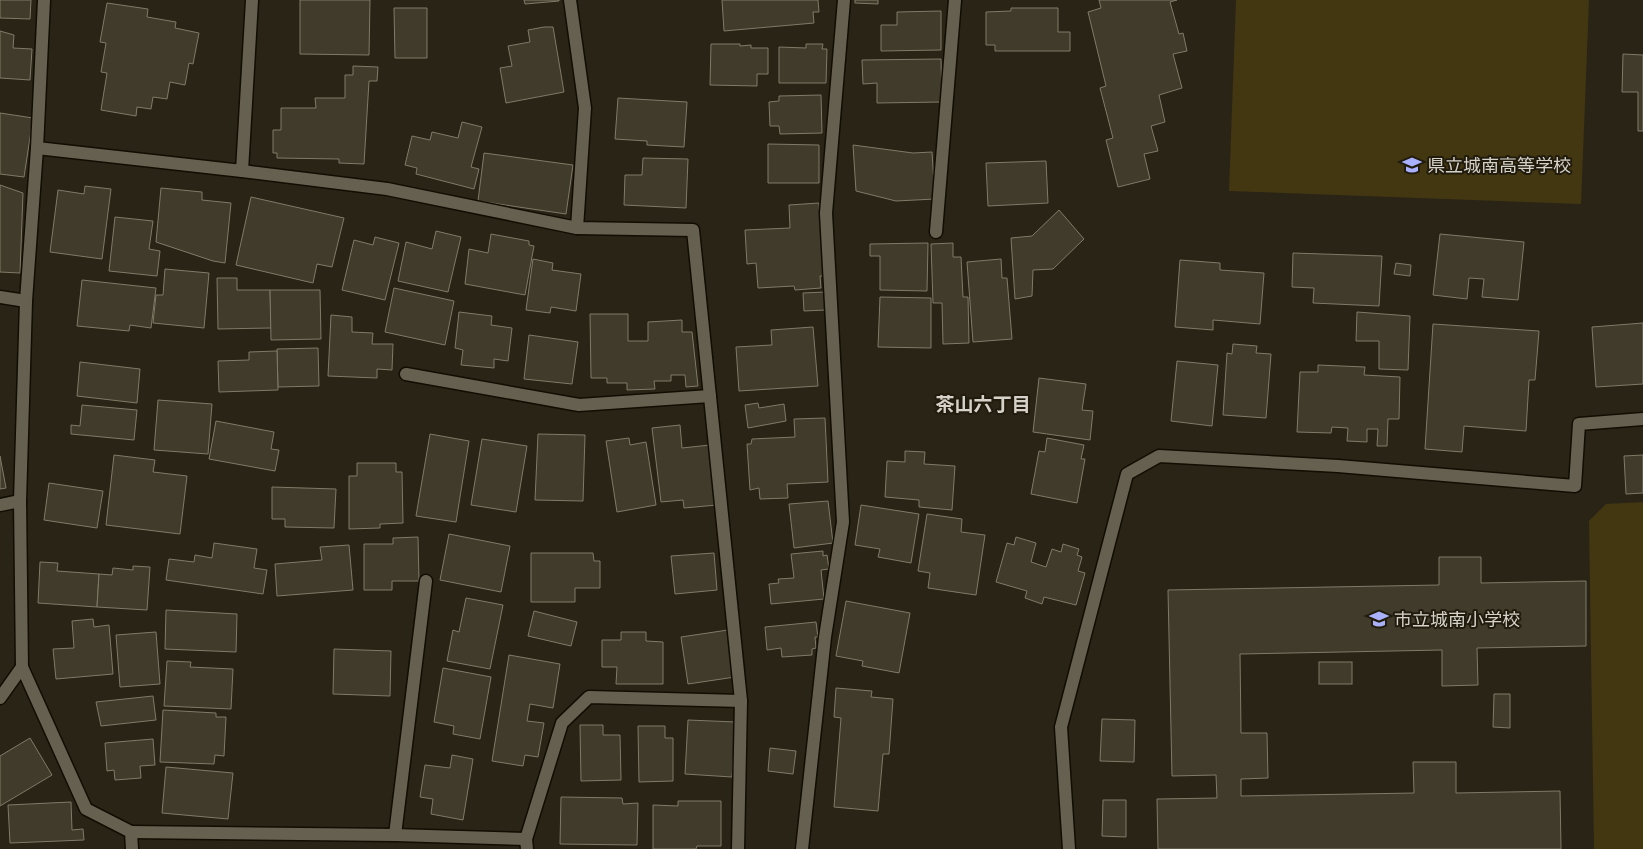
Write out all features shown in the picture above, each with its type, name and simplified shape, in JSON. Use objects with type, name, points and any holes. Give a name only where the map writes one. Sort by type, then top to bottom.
[{"type":"street","points":[[44,0],[37,148],[26,301],[20,501],[22,667],[86,809],[131,832],[395,835],[526,844],[562,723],[589,697],[741,701]]},
{"type":"street","points":[[242,171],[252,0]]},
{"type":"street","points":[[570,0],[585,108],[577,228]]},
{"type":"street","points":[[802,849],[825,637],[843,522],[826,212],[844,0]]},
{"type":"street","points":[[936,232],[955,0]]},
{"type":"street","points":[[37,148],[387,189],[577,228],[693,230],[741,701],[738,849]]},
{"type":"street","points":[[0,297],[26,301]]},
{"type":"street","points":[[406,374],[579,404],[710,396]]},
{"type":"street","points":[[1069,849],[1061,727],[1127,474],[1159,456],[1338,466],[1575,486],[1579,424],[1643,419]]},
{"type":"street","points":[[0,505],[20,501]]},
{"type":"street","points":[[395,835],[426,581]]},
{"type":"street","points":[[0,698],[22,667]]},
{"type":"street","points":[[131,832],[132,849]]},
{"type":"shaded area","name":"県立城南高等学校","points":[[1236,0],[1589,0],[1581,204],[1229,191]]},
{"type":"shaded area","points":[[1643,502],[1643,849],[1594,849],[1589,521],[1606,504]]},
{"type":"building","points":[[0,0],[31,0],[30,19],[0,18]]},
{"type":"building","points":[[300,0],[370,0],[369,55],[300,54]]},
{"type":"building","points":[[524,0],[559,0],[559,1],[525,4]]},
{"type":"building","points":[[722,0],[818,0],[819,12],[813,12],[814,23],[724,31]]},
{"type":"building","points":[[855,0],[878,0],[878,4],[855,3]]},
{"type":"building","points":[[1099,0],[1177,0],[1170,2],[1179,34],[1183,33],[1187,51],[1173,54],[1182,88],[1159,95],[1165,122],[1151,126],[1158,151],[1144,154],[1150,179],[1118,187],[1106,140],[1113,138],[1100,88],[1106,86],[1088,12],[1101,8]]},
{"type":"building","points":[[107,3],[148,9],[147,17],[176,22],[175,28],[199,33],[193,64],[189,63],[185,85],[170,82],[167,99],[153,97],[151,109],[137,107],[136,116],[101,110],[107,73],[101,72],[106,43],[100,42]]},
{"type":"building","points":[[394,8],[427,8],[427,58],[395,58]]},
{"type":"building","points":[[1011,8],[1058,8],[1058,32],[1070,32],[1070,51],[995,51],[995,45],[986,45],[986,12],[1011,11]]},
{"type":"building","points":[[941,11],[941,50],[881,51],[881,25],[897,25],[897,12]]},
{"type":"building","points":[[553,27],[564,92],[506,103],[500,68],[512,66],[508,46],[530,42],[528,30]]},
{"type":"building","points":[[0,31],[14,35],[13,48],[32,49],[30,80],[0,78]]},
{"type":"building","points":[[711,44],[740,44],[740,46],[751,45],[751,48],[768,48],[768,74],[757,74],[757,86],[710,85]]},
{"type":"building","points":[[806,44],[823,44],[822,49],[827,49],[826,83],[779,83],[779,47],[806,48]]},
{"type":"building","points":[[1623,54],[1643,55],[1643,131],[1638,131],[1638,92],[1622,92]]},
{"type":"building","points":[[941,59],[942,102],[877,103],[877,83],[863,84],[862,60]]},
{"type":"building","points":[[353,66],[378,67],[377,81],[369,81],[364,164],[339,163],[339,159],[277,158],[277,153],[273,153],[273,130],[281,130],[281,108],[316,108],[315,98],[345,98],[345,75],[353,75]]},
{"type":"building","points":[[821,95],[822,133],[780,134],[779,126],[770,126],[769,102],[779,101],[779,96]]},
{"type":"building","points":[[618,98],[687,102],[684,147],[647,145],[647,141],[615,139]]},
{"type":"building","points":[[0,113],[33,118],[24,177],[0,174]]},
{"type":"building","points":[[462,122],[482,127],[471,167],[479,169],[474,189],[416,174],[417,168],[405,165],[412,136],[430,140],[432,132],[458,138]]},
{"type":"building","points":[[768,144],[819,145],[819,183],[768,183]]},
{"type":"building","points":[[853,145],[913,153],[932,152],[935,199],[896,201],[856,191]]},
{"type":"building","points":[[484,153],[573,165],[566,214],[478,201]]},
{"type":"building","points":[[643,158],[688,159],[686,208],[624,205],[625,175],[642,175]]},
{"type":"building","points":[[1046,161],[1048,203],[988,206],[986,163]]},
{"type":"building","points":[[0,185],[23,193],[20,273],[0,272]]},
{"type":"building","points":[[85,186],[111,189],[102,259],[50,252],[58,190],[84,194]]},
{"type":"building","points":[[161,188],[202,192],[202,200],[231,203],[225,263],[213,261],[156,242]]},
{"type":"building","points":[[251,197],[344,218],[332,267],[317,264],[313,283],[236,265]]},
{"type":"building","points":[[819,203],[824,276],[820,276],[821,288],[795,290],[794,286],[758,288],[756,263],[747,264],[745,230],[790,228],[789,205]]},
{"type":"building","points":[[1059,210],[1084,239],[1053,269],[1033,270],[1032,296],[1015,299],[1011,238],[1032,236]]},
{"type":"building","points":[[115,217],[153,221],[149,249],[160,251],[157,276],[109,271]]},
{"type":"building","points":[[436,231],[461,237],[448,292],[398,281],[406,242],[432,249]]},
{"type":"building","points":[[491,234],[529,241],[529,245],[534,246],[525,295],[465,284],[469,249],[488,253]]},
{"type":"building","points":[[1440,234],[1524,242],[1518,300],[1482,297],[1484,279],[1469,278],[1467,299],[1433,295]]},
{"type":"building","points":[[375,237],[399,243],[385,300],[342,290],[354,240],[373,245]]},
{"type":"building","points":[[928,243],[927,291],[880,290],[880,256],[870,256],[870,244]]},
{"type":"building","points":[[953,243],[953,257],[961,257],[963,297],[968,297],[969,343],[943,344],[942,303],[933,303],[931,244]]},
{"type":"building","points":[[1293,253],[1382,256],[1379,306],[1313,303],[1314,288],[1292,287]]},
{"type":"building","points":[[533,259],[553,263],[552,270],[581,274],[576,311],[551,307],[550,313],[526,310]]},
{"type":"building","points":[[1001,259],[1002,278],[1007,278],[1012,339],[973,342],[967,262]]},
{"type":"building","points":[[1180,260],[1220,263],[1220,270],[1264,273],[1260,324],[1213,320],[1213,330],[1175,327]]},
{"type":"building","points":[[1396,263],[1411,265],[1410,276],[1394,274]]},
{"type":"building","points":[[165,269],[209,273],[204,328],[153,323],[156,295],[163,295]]},
{"type":"building","points":[[217,278],[237,278],[237,290],[270,290],[271,328],[218,329]]},
{"type":"building","points":[[82,280],[156,288],[151,328],[130,325],[129,331],[77,326]]},
{"type":"building","points":[[394,288],[454,301],[445,345],[385,332]]},
{"type":"building","points":[[270,290],[320,290],[321,339],[271,340]]},
{"type":"building","points":[[825,292],[826,310],[804,311],[803,293]]},
{"type":"building","points":[[880,297],[931,298],[931,348],[878,347]]},
{"type":"building","points":[[459,312],[492,316],[491,325],[512,328],[508,361],[494,359],[494,368],[461,365],[463,350],[455,348]]},
{"type":"building","points":[[1357,312],[1410,316],[1408,370],[1379,369],[1379,341],[1356,341]]},
{"type":"building","points":[[590,314],[628,314],[628,341],[648,341],[648,322],[682,320],[682,332],[692,332],[698,386],[686,387],[685,375],[671,375],[671,381],[654,381],[655,389],[627,390],[627,383],[607,383],[607,378],[591,378]]},
{"type":"building","points":[[331,315],[352,317],[352,332],[373,333],[372,344],[393,344],[392,370],[377,369],[377,378],[328,376]]},
{"type":"building","points":[[1643,323],[1643,384],[1596,387],[1592,327]]},
{"type":"building","points":[[1433,324],[1539,331],[1535,380],[1529,380],[1526,431],[1464,426],[1462,452],[1425,449]]},
{"type":"building","points":[[813,327],[818,386],[739,391],[736,347],[772,345],[771,330]]},
{"type":"building","points":[[529,335],[578,342],[572,384],[524,379]]},
{"type":"building","points":[[1233,344],[1257,346],[1256,353],[1271,354],[1266,418],[1223,415],[1227,353],[1232,354]]},
{"type":"building","points":[[318,348],[319,386],[278,387],[277,349]]},
{"type":"building","points":[[277,351],[278,390],[219,392],[218,361],[249,360],[249,352]]},
{"type":"building","points":[[1177,361],[1218,365],[1212,426],[1171,421]]},
{"type":"building","points":[[80,362],[140,369],[137,403],[77,396]]},
{"type":"building","points":[[1318,365],[1365,367],[1364,375],[1400,377],[1399,419],[1388,419],[1387,446],[1377,446],[1378,429],[1367,429],[1367,442],[1347,441],[1348,428],[1332,427],[1331,433],[1297,432],[1300,372],[1318,372]]},
{"type":"building","points":[[1039,378],[1086,384],[1082,410],[1093,411],[1090,440],[1033,432]]},
{"type":"building","points":[[158,400],[212,404],[208,454],[154,450]]},
{"type":"building","points":[[758,403],[759,408],[784,404],[786,421],[748,428],[745,405]]},
{"type":"building","points":[[82,405],[137,410],[134,440],[71,434],[71,425],[80,426]]},
{"type":"building","points":[[825,418],[828,482],[787,484],[788,498],[760,499],[759,488],[750,490],[747,444],[751,444],[752,439],[795,437],[794,419]]},
{"type":"building","points":[[216,421],[274,432],[271,449],[279,450],[275,471],[209,459]]},
{"type":"building","points":[[680,425],[682,448],[710,445],[717,505],[684,508],[683,500],[661,502],[652,428]]},
{"type":"building","points":[[430,434],[469,441],[456,522],[416,516]]},
{"type":"building","points":[[538,434],[585,435],[583,501],[535,500]]},
{"type":"building","points":[[629,438],[630,445],[646,442],[656,505],[617,512],[606,441]]},
{"type":"building","points":[[1047,438],[1084,445],[1081,459],[1085,459],[1077,503],[1031,494],[1039,451],[1045,452]]},
{"type":"building","points":[[482,439],[527,446],[516,512],[471,505]]},
{"type":"building","points":[[905,451],[925,452],[924,464],[955,466],[952,510],[919,507],[919,500],[885,497],[887,461],[905,462]]},
{"type":"building","points":[[114,455],[155,460],[153,472],[187,476],[180,534],[106,525]]},
{"type":"building","points":[[1643,455],[1643,493],[1626,494],[1624,456]]},
{"type":"building","points":[[0,456],[6,488],[0,489]]},
{"type":"building","points":[[357,463],[396,463],[396,472],[402,472],[403,523],[380,524],[380,528],[349,529],[349,476],[357,476]]},
{"type":"building","points":[[49,483],[103,491],[97,528],[44,520]]},
{"type":"building","points":[[272,487],[336,489],[334,528],[285,527],[285,519],[272,519]]},
{"type":"building","points":[[828,501],[833,543],[794,548],[789,504]]},
{"type":"building","points":[[861,505],[919,514],[911,563],[878,557],[880,549],[855,545]]},
{"type":"building","points":[[927,514],[962,519],[961,532],[985,535],[976,595],[928,588],[930,573],[918,571]]},
{"type":"building","points":[[449,534],[510,546],[501,592],[440,580]]},
{"type":"building","points":[[418,537],[419,581],[392,581],[392,590],[364,590],[364,544],[393,544],[393,538]]},
{"type":"building","points":[[1016,537],[1036,543],[1031,562],[1046,567],[1052,549],[1061,552],[1063,544],[1079,549],[1077,555],[1082,557],[1078,571],[1085,573],[1076,605],[1044,597],[1042,604],[1025,598],[1027,591],[996,582],[1007,543],[1014,545]]},
{"type":"building","points":[[214,543],[257,549],[254,568],[267,570],[263,594],[166,580],[169,559],[194,562],[195,555],[212,558]]},
{"type":"building","points":[[349,545],[353,590],[277,596],[275,564],[322,560],[320,547]]},
{"type":"building","points":[[823,551],[823,556],[827,555],[829,569],[821,570],[824,599],[771,604],[769,584],[779,583],[778,579],[794,578],[791,554]]},
{"type":"building","points":[[531,553],[593,553],[594,561],[600,561],[600,588],[575,588],[575,602],[531,602]]},
{"type":"building","points":[[714,553],[717,590],[675,594],[671,556]]},
{"type":"building","points":[[1439,557],[1481,557],[1481,583],[1586,581],[1586,646],[1477,648],[1478,685],[1442,686],[1442,650],[1240,654],[1241,733],[1267,733],[1268,778],[1241,779],[1241,796],[1414,793],[1413,762],[1456,762],[1456,793],[1560,791],[1561,849],[1158,849],[1157,799],[1217,798],[1216,775],[1172,776],[1168,590],[1439,585]]},
{"type":"building","points":[[40,562],[58,563],[57,571],[99,574],[97,607],[38,603]]},
{"type":"building","points":[[133,566],[150,567],[147,610],[97,607],[99,574],[112,575],[113,568],[133,570]]},
{"type":"building","points":[[466,598],[503,605],[490,669],[447,661],[453,630],[459,632]]},
{"type":"building","points":[[846,601],[910,613],[899,673],[862,666],[863,661],[836,656]]},
{"type":"building","points":[[166,610],[237,614],[236,652],[165,649]]},
{"type":"building","points":[[534,611],[577,622],[571,646],[528,636]]},
{"type":"building","points":[[93,619],[94,627],[109,625],[113,674],[56,679],[53,649],[74,648],[72,621]]},
{"type":"building","points":[[816,622],[818,637],[815,637],[816,648],[812,649],[812,655],[782,657],[781,648],[767,650],[765,627]]},
{"type":"building","points":[[728,630],[735,677],[688,684],[681,637]]},
{"type":"building","points":[[156,632],[160,684],[120,687],[116,635]]},
{"type":"building","points":[[621,632],[646,632],[646,641],[663,642],[663,684],[616,684],[617,667],[602,667],[602,640],[621,640]]},
{"type":"building","points":[[334,649],[391,651],[390,696],[333,694]]},
{"type":"building","points":[[509,655],[560,664],[553,708],[530,704],[527,721],[544,723],[538,757],[525,755],[523,766],[492,761]]},
{"type":"building","points":[[167,661],[191,662],[190,667],[233,669],[231,709],[164,706]]},
{"type":"building","points":[[1319,662],[1352,662],[1352,684],[1319,684]]},
{"type":"building","points":[[443,668],[491,677],[480,739],[453,734],[454,726],[434,722]]},
{"type":"building","points":[[836,688],[872,691],[871,697],[893,699],[889,754],[883,754],[878,811],[834,807],[841,718],[834,717]]},
{"type":"building","points":[[1494,694],[1510,694],[1510,728],[1493,727]]},
{"type":"building","points":[[153,696],[156,720],[101,726],[96,702]]},
{"type":"building","points":[[163,710],[216,713],[216,717],[226,717],[224,756],[215,755],[214,764],[160,762]]},
{"type":"building","points":[[1102,719],[1135,720],[1134,762],[1100,761]]},
{"type":"building","points":[[688,720],[736,722],[732,777],[685,774]]},
{"type":"building","points":[[580,725],[603,725],[603,735],[620,735],[621,780],[581,781]]},
{"type":"building","points":[[638,726],[665,726],[665,738],[673,738],[673,781],[639,782]]},
{"type":"building","points":[[30,738],[52,775],[0,806],[0,756]]},
{"type":"building","points":[[153,739],[155,765],[140,766],[141,778],[115,780],[114,770],[107,771],[105,743]]},
{"type":"building","points":[[770,748],[796,751],[793,774],[768,771]]},
{"type":"building","points":[[452,755],[473,759],[463,820],[431,814],[433,799],[420,797],[425,765],[450,768]]},
{"type":"building","points":[[166,767],[233,773],[228,819],[162,813]]},
{"type":"building","points":[[561,797],[622,798],[623,804],[638,803],[637,845],[560,844]]},
{"type":"building","points":[[1103,800],[1126,800],[1126,837],[1102,836]]},
{"type":"building","points":[[678,801],[721,801],[721,846],[697,846],[696,849],[653,849],[653,805],[678,806]]},
{"type":"building","points":[[71,802],[72,830],[83,829],[84,840],[10,843],[8,805]]},
{"type":"place","name":"県立城南高等学校","points":[[1412,165]]},
{"type":"place","name":"市立城南小学校","points":[[1379,619]]},
{"type":"district","name":"茶山六丁目","points":[[983,403]]}]
